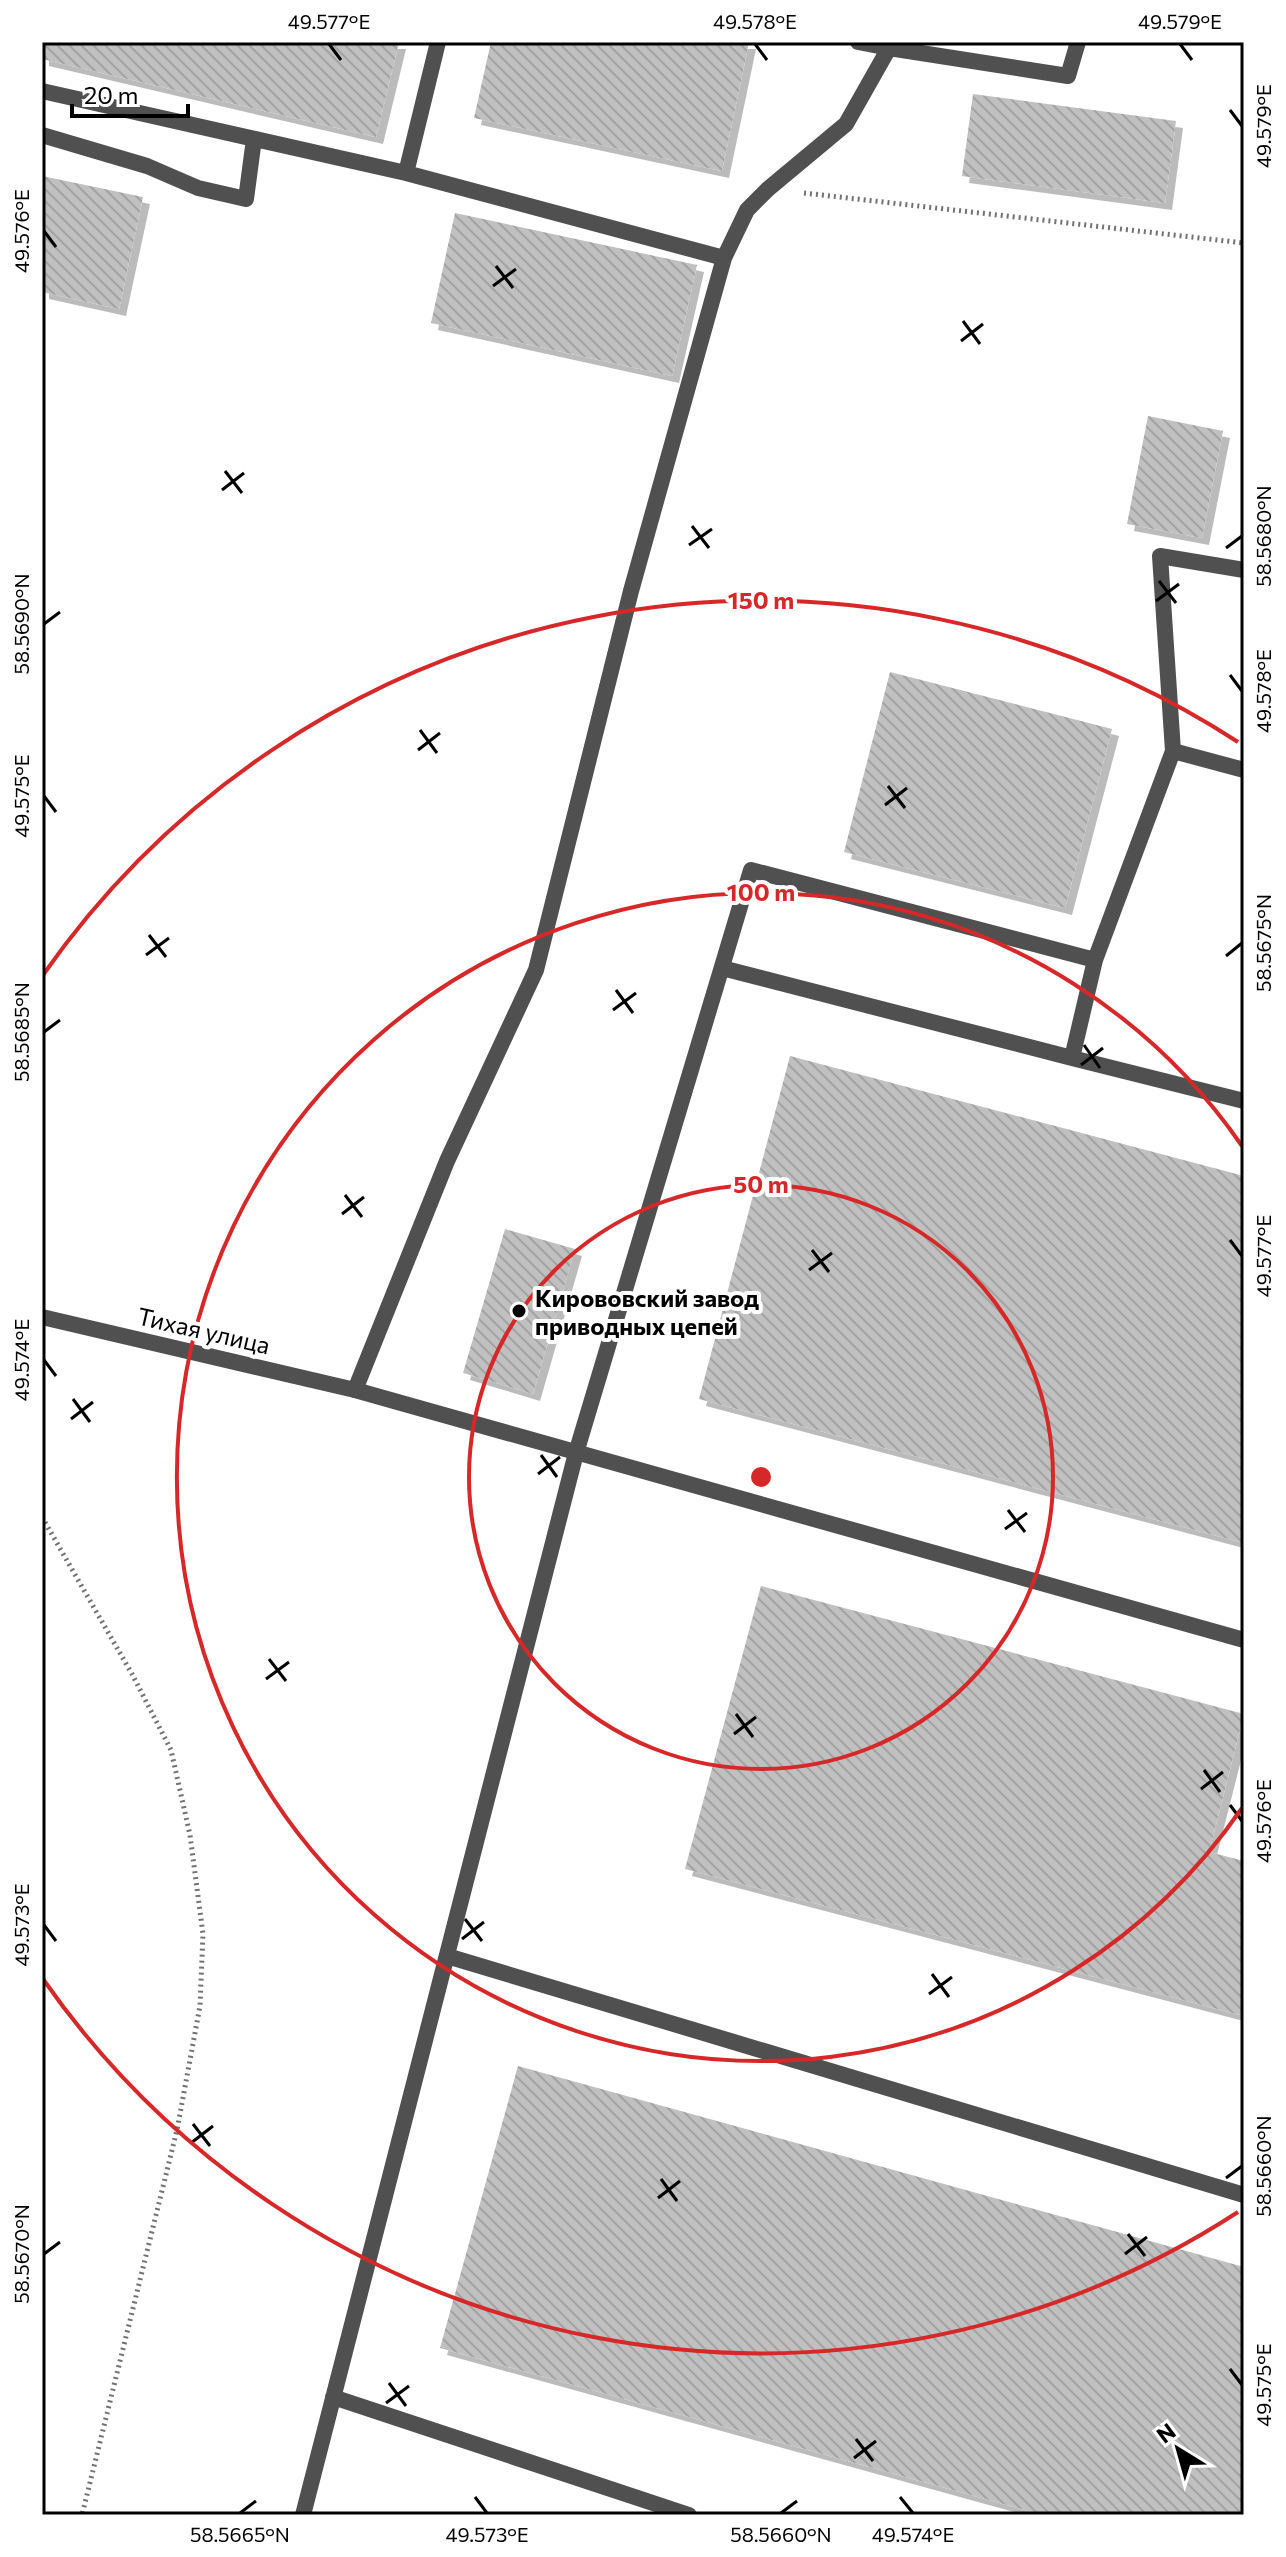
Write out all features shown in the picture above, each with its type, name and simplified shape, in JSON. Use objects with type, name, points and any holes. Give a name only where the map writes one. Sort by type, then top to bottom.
[{"type":"street","points":[[406,173],[438,42]]},
{"type":"street","points":[[858,42],[1068,76],[1078,42]]},
{"type":"street","points":[[355,1390],[447,1161],[536,970],[631,591],[724,258],[747,210],[846,124],[889,48]]},
{"type":"street","points":[[42,91],[406,173],[724,258]]},
{"type":"street","points":[[42,135],[147,166],[198,188],[246,199],[254,139]]},
{"type":"street","points":[[1072,1058],[1095,960],[1173,751],[1160,556],[1244,570]]},
{"type":"street","points":[[1173,751],[1244,770]]},
{"type":"street","points":[[303,2515],[576,1453],[751,870],[1095,960]]},
{"type":"street","points":[[722,968],[1244,1101]]},
{"type":"street","name":"Тихая улица","points":[[42,1317],[355,1390],[1244,1640]]},
{"type":"street","points":[[447,1956],[1244,2195]]},
{"type":"street","points":[[333,2397],[689,2515]]},
{"type":"path","points":[[768,189],[1244,243]]},
{"type":"path","points":[[42,1517],[132,1674],[171,1750],[190,1835],[203,1934],[200,2006],[177,2130],[82,2515]]},
{"type":"building","points":[[42,42],[399,42],[376,137],[42,59]]},
{"type":"building","points":[[491,42],[749,42],[722,171],[474,118]]},
{"type":"building","points":[[973,94],[1176,121],[1165,203],[962,176]]},
{"type":"building","points":[[42,176],[143,197],[119,309],[42,292]]},
{"type":"building","points":[[455,213],[697,265],[672,376],[431,323]]},
{"type":"building","points":[[1148,416],[1223,431],[1202,538],[1127,524]]},
{"type":"building","points":[[890,672],[1112,729],[1065,908],[844,852]]},
{"type":"building","points":[[790,1056],[1244,1176],[1244,1543],[699,1399]]},
{"type":"building","name":"Кирововский завод приводных цепей","points":[[505,1229],[575,1249],[533,1394],[463,1373]]},
{"type":"building","points":[[761,1586],[1244,1714],[1209,1852],[1244,1861],[1244,2016],[685,1869]]},
{"type":"building","points":[[518,2066],[1244,2267],[1244,2515],[1043,2515],[440,2348]]},
{"type":"place","name":"Кирововский завод приводных цепей","points":[[519,1311]]}]
